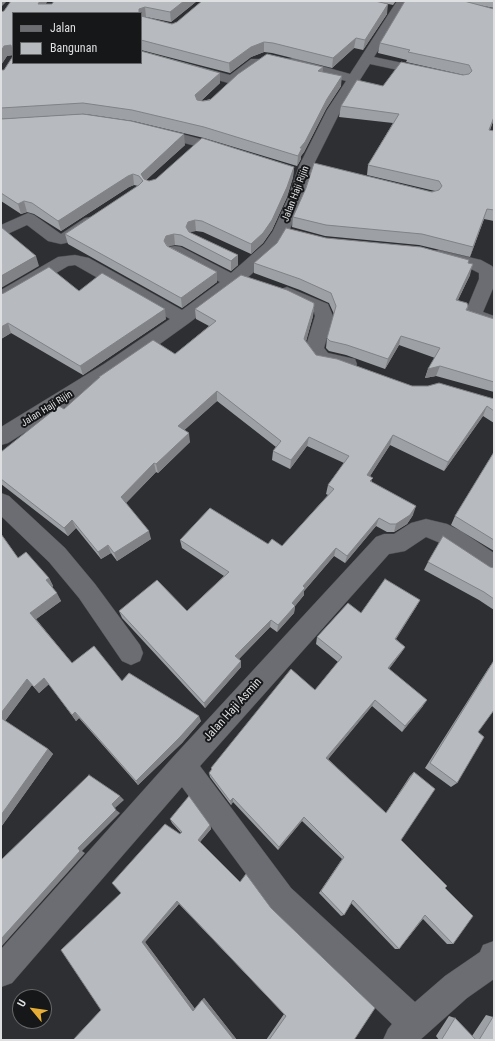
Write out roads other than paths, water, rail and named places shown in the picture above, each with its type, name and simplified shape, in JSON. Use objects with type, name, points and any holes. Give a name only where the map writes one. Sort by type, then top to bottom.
[{"type":"street","name":"Jalan Haji Rijin","points":[[1,437],[111,369],[184,320],[254,264],[270,248],[281,231],[296,198],[304,170],[334,110],[367,59],[394,6]]},
{"type":"street","points":[[142,55],[232,80]]},
{"type":"street","points":[[221,90],[232,80],[264,58],[276,58],[353,79]]},
{"type":"street","points":[[367,59],[440,75]]},
{"type":"street","points":[[140,128],[199,142],[239,154]]},
{"type":"street","points":[[186,153],[199,142]]},
{"type":"street","points":[[1,232],[28,218],[54,237],[64,238],[104,212]]},
{"type":"street","points":[[281,231],[299,235]]},
{"type":"street","points":[[175,251],[236,279],[266,286],[322,308],[324,316],[314,349],[322,358],[338,361],[364,371]]},
{"type":"street","points":[[426,252],[475,264],[486,270],[488,279],[474,313],[477,317],[494,323]]},
{"type":"street","points":[[236,255],[254,264]]},
{"type":"street","points":[[1,298],[64,261],[75,260],[83,262],[184,320]]},
{"type":"street","points":[[1,502],[57,555],[87,592],[131,653]]},
{"type":"street","name":"Jalan Haji Asmin","points":[[1,972],[89,874],[183,765],[384,544],[398,544],[419,530],[426,528],[439,531],[453,538],[494,566]]},
{"type":"street","points":[[183,765],[281,898],[407,1032],[456,987],[490,969]]}]
